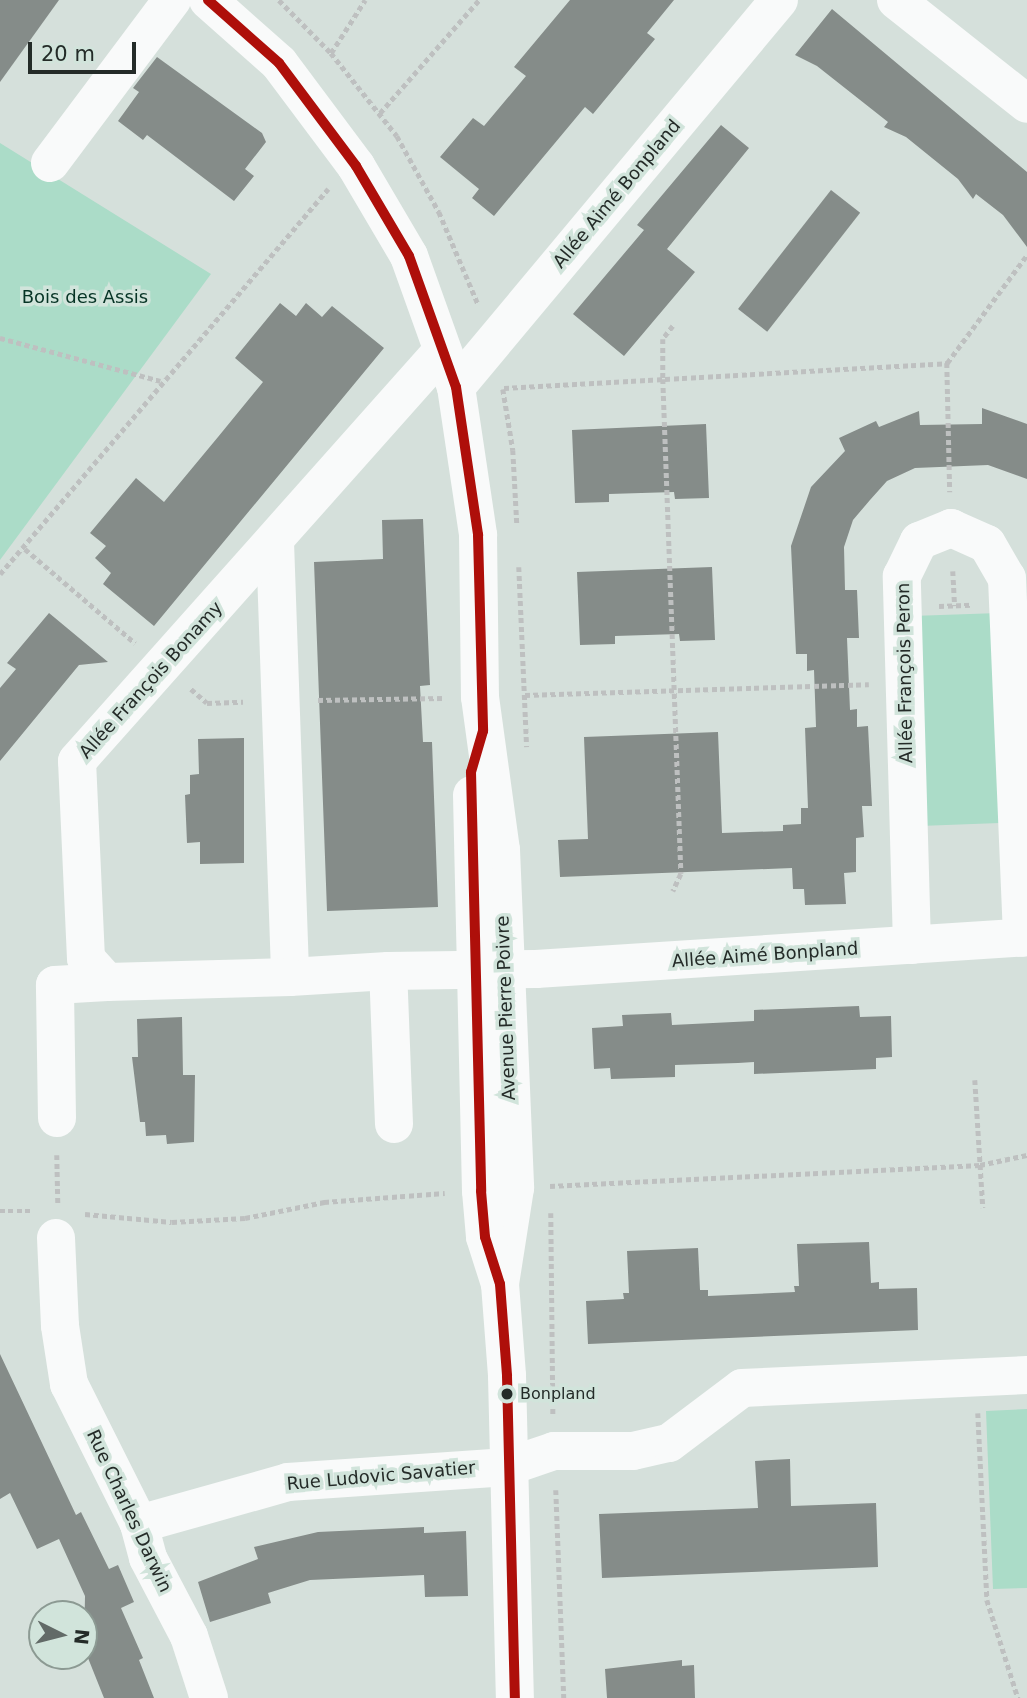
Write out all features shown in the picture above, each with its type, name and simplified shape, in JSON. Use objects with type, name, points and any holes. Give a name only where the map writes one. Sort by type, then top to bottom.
[{"type":"street","points":[[50,163],[172,0]]},
{"type":"street","name":"Avenue Pierre Poivre","points":[[208,0],[279,63],[356,166],[409,256],[456,387],[478,536],[482,731],[501,850],[490,968],[514,1188],[500,1284],[508,1376],[507,1467],[515,1698]]},
{"type":"street","name":"Allée Aimé Bonpland","points":[[456,387],[779,0]]},
{"type":"street","points":[[897,0],[1027,104]]},
{"type":"street","name":"Allée François Bonamy","points":[[107,982],[86,959],[77,761],[275,542],[442,351]]},
{"type":"street","points":[[951,528],[987,544],[1007,578],[1024,937]]},
{"type":"street","name":"Allée François Peron","points":[[912,945],[902,576],[919,541],[951,528]]},
{"type":"street","points":[[275,542],[290,977]]},
{"type":"street","name":"Allée Aimé Bonpland","points":[[490,968],[1024,937]]},
{"type":"street","points":[[57,1118],[54,985],[490,968]]},
{"type":"street","points":[[388,971],[394,1124]]},
{"type":"street","name":"Rue Charles Darwin","points":[[57,1225],[60,1326],[69,1384],[139,1524],[148,1558],[189,1636],[209,1698]]},
{"type":"street","name":"Rue Ludovic Savatier","points":[[139,1524],[288,1482],[507,1467],[554,1451],[632,1451],[669,1443],[742,1388],[1027,1375]]},
{"type":"path","points":[[331,53],[365,0]]},
{"type":"path","points":[[380,113],[479,0]]},
{"type":"path","points":[[0,574],[160,381],[318,198],[356,166]]},
{"type":"path","points":[[955,606],[947,363],[1027,256]]},
{"type":"path","points":[[673,326],[663,339],[681,874],[673,891]]},
{"type":"path","points":[[0,338],[160,381]]},
{"type":"path","points":[[503,388],[947,363]]},
{"type":"path","points":[[903,607],[1008,605]]},
{"type":"path","points":[[975,1080],[983,1208]]},
{"type":"path","points":[[57,1118],[57,1225]]},
{"type":"path","points":[[549,1186],[980,1165],[1027,1155]]},
{"type":"path","points":[[0,1210],[57,1225],[172,1222],[246,1217],[324,1202],[449,1193]]},
{"type":"path","points":[[977,1378],[987,1600],[1018,1698]]},
{"type":"green space","name":"Bois des Assis","points":[[0,143],[211,274],[0,560]]},
{"type":"green space","points":[[999,613],[1006,823],[926,826],[919,616]]},
{"type":"green space","points":[[1027,1409],[1027,1588],[993,1589],[986,1411]]},
{"type":"building","points":[[0,0],[59,0],[0,82]]},
{"type":"building","points":[[570,0],[674,0],[647,33],[655,39],[593,114],[585,107],[494,216],[472,198],[479,189],[440,157],[473,118],[484,126],[526,76],[514,67]]},
{"type":"building","points":[[832,9],[1027,172],[1027,247],[1003,215],[976,194],[973,199],[958,179],[906,137],[884,127],[888,122],[817,66],[795,55]]},
{"type":"building","points":[[157,57],[262,133],[266,142],[245,169],[254,176],[234,201],[147,135],[143,140],[118,121],[139,92],[133,88]]},
{"type":"building","points":[[721,125],[749,148],[667,249],[695,272],[624,356],[573,314],[644,230],[637,225]]},
{"type":"building","points":[[831,190],[860,213],[767,332],[738,309]]},
{"type":"building","points":[[280,303],[296,316],[306,303],[322,317],[332,306],[384,348],[154,626],[103,584],[111,573],[95,558],[106,546],[90,533],[136,478],[164,502],[218,437],[263,382],[235,358]]},
{"type":"building","points":[[982,408],[1027,424],[1027,479],[988,465],[915,468],[887,481],[853,520],[844,547],[845,590],[857,590],[859,638],[847,638],[850,710],[857,709],[857,727],[868,726],[872,806],[862,806],[864,837],[856,838],[856,872],[844,873],[846,904],[805,905],[804,889],[793,889],[792,868],[560,877],[558,840],[588,839],[584,737],[718,732],[722,833],[783,831],[783,825],[801,824],[801,808],[808,808],[805,728],[816,727],[814,670],[807,671],[807,654],[796,654],[791,546],[811,487],[845,451],[839,438],[876,421],[879,427],[919,411],[920,425],[982,424]]},
{"type":"building","points":[[706,424],[709,498],[675,499],[674,492],[609,494],[609,502],[575,503],[572,430]]},
{"type":"building","points":[[423,519],[430,685],[420,686],[423,742],[432,742],[438,907],[327,911],[314,562],[383,559],[382,520]]},
{"type":"building","points":[[712,567],[715,640],[680,641],[679,634],[615,636],[615,644],[580,645],[577,572]]},
{"type":"building","points":[[49,613],[108,662],[79,665],[0,761],[0,688],[16,669],[7,663]]},
{"type":"building","points":[[244,738],[244,863],[200,864],[200,842],[187,843],[185,795],[190,794],[190,775],[199,774],[198,739]]},
{"type":"building","points":[[859,1006],[860,1017],[891,1016],[892,1057],[876,1058],[876,1069],[754,1074],[754,1062],[675,1065],[675,1077],[611,1079],[610,1068],[594,1069],[592,1028],[623,1026],[622,1015],[671,1013],[672,1025],[754,1021],[754,1010]]},
{"type":"building","points":[[182,1017],[183,1075],[195,1075],[194,1142],[167,1144],[166,1135],[146,1136],[145,1122],[140,1122],[132,1057],[138,1057],[137,1019]]},
{"type":"building","points":[[869,1242],[871,1283],[879,1282],[879,1289],[917,1288],[918,1330],[588,1344],[586,1301],[624,1299],[623,1293],[629,1293],[627,1251],[698,1248],[700,1290],[708,1290],[708,1296],[795,1292],[794,1286],[799,1286],[797,1244]]},
{"type":"building","points":[[0,1354],[76,1515],[81,1512],[109,1569],[118,1565],[134,1602],[121,1608],[143,1658],[139,1660],[154,1698],[104,1698],[93,1670],[98,1670],[98,1600],[85,1600],[59,1539],[37,1549],[10,1493],[0,1499]]},
{"type":"building","points":[[790,1459],[791,1506],[876,1503],[878,1567],[602,1578],[599,1514],[758,1508],[755,1461]]},
{"type":"building","points":[[424,1527],[424,1533],[466,1531],[468,1596],[425,1597],[424,1575],[310,1580],[268,1593],[271,1603],[210,1622],[198,1582],[258,1559],[254,1547],[318,1532]]},
{"type":"building","points":[[682,1660],[682,1666],[694,1665],[695,1698],[607,1698],[605,1669]]},
{"type":"transit line","points":[[208,0],[279,63],[356,166],[409,256],[456,387],[478,535],[483,731],[471,772],[481,1191],[485,1237],[500,1284],[507,1376],[515,1698]]},
{"type":"place","name":"Bonpland","points":[[507,1394]]}]
